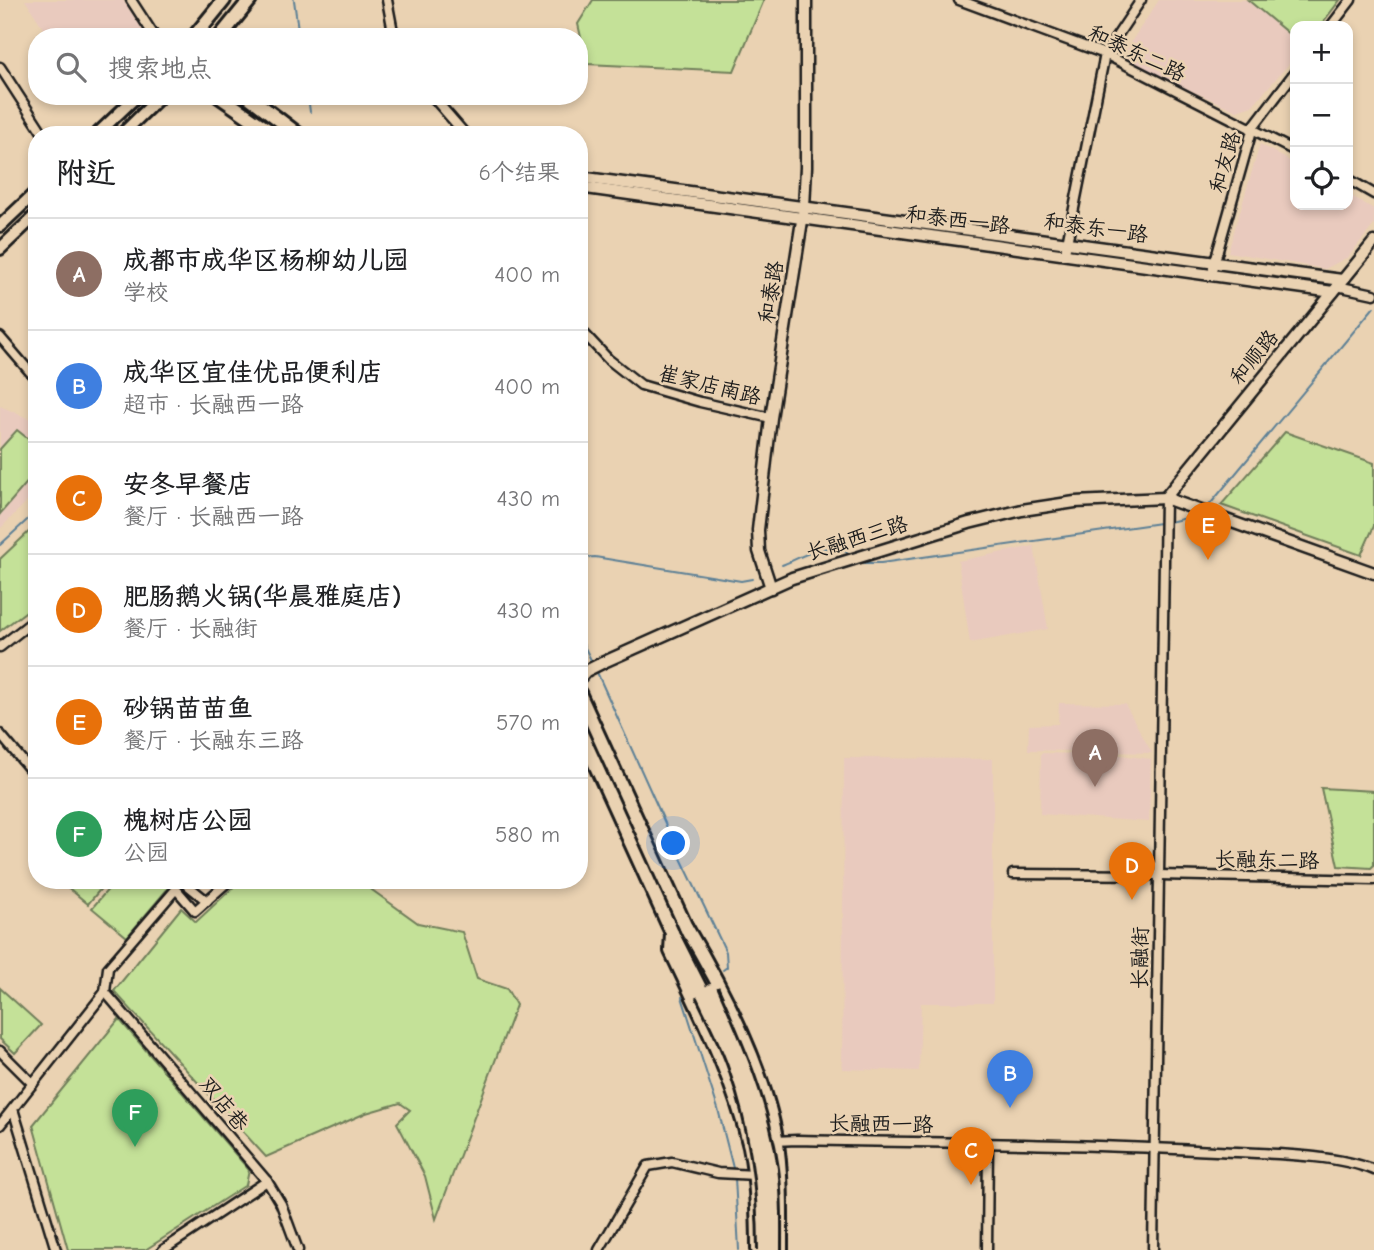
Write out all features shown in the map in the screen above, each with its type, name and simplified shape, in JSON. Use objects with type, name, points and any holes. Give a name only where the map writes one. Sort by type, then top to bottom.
[{"type":"main road","points":[[201,28],[224,0]]},
{"type":"main road","points":[[229,28],[250,0]]},
{"type":"main road","points":[[105,126],[128,105]]},
{"type":"main road","points":[[130,126],[152,105]]},
{"type":"main road","points":[[232,105],[262,126]]},
{"type":"main road","points":[[260,105],[287,126]]},
{"type":"main road","points":[[0,226],[28,200]]},
{"type":"main road","points":[[0,249],[28,223]]},
{"type":"main road","points":[[588,712],[686,927],[707,992],[736,1066],[760,1164],[765,1250]]},
{"type":"main road","points":[[588,749],[672,933],[744,1062],[759,1112],[771,1170],[774,1250]]},
{"type":"main road","points":[[686,927],[710,966],[762,1082],[777,1141],[781,1250]]},
{"type":"main road","points":[[672,933],[671,951],[726,1072],[750,1147],[755,1175],[758,1250]]},
{"type":"street","points":[[131,0],[149,28]]},
{"type":"street","points":[[387,0],[392,28]]},
{"type":"street","name":"和泰路","points":[[771,588],[759,551],[758,530],[771,418],[804,208],[806,0]]},
{"type":"street","name":"和泰东二路","points":[[959,0],[1105,54],[1290,148]]},
{"type":"street","points":[[1066,248],[1105,54],[1141,0]]},
{"type":"street","points":[[1335,21],[1351,0]]},
{"type":"street","points":[[0,67],[38,126]]},
{"type":"street","name":"和友路","points":[[1213,269],[1253,127],[1290,79]]},
{"type":"street","points":[[440,105],[458,126]]},
{"type":"street","points":[[588,178],[804,208]]},
{"type":"street","points":[[1353,182],[1374,194]]},
{"type":"street","name":"和泰西一路","points":[[588,188],[802,220],[1066,248]]},
{"type":"street","name":"和泰东一路","points":[[804,208],[1337,286]]},
{"type":"street","name":"和顺路","points":[[1165,498],[1374,242]]},
{"type":"street","points":[[1337,286],[1374,294]]},
{"type":"street","points":[[0,337],[28,370]]},
{"type":"street","name":"崔家店南路","points":[[588,338],[608,359],[641,385],[771,418]]},
{"type":"street","points":[[1165,498],[1374,573]]},
{"type":"street","name":"长融街","points":[[1153,1250],[1165,498]]},
{"type":"street","name":"长融西三路","points":[[588,672],[604,662],[792,578],[956,527],[1022,510],[1075,502],[1165,498]]},
{"type":"street","points":[[0,647],[28,625]]},
{"type":"street","points":[[0,734],[28,767]]},
{"type":"street","name":"长融东二路","points":[[1013,874],[1374,880]]},
{"type":"street","points":[[0,1125],[106,992],[108,968],[176,889],[195,911],[220,889]]},
{"type":"street","points":[[192,889],[207,901]]},
{"type":"street","name":"双店巷","points":[[106,992],[267,1181],[281,1203],[299,1250]]},
{"type":"street","points":[[0,1051],[33,1084]]},
{"type":"street","points":[[13,1110],[24,1138],[56,1250]]},
{"type":"street","name":"长融西一路","points":[[750,1147],[777,1141],[1153,1147],[1297,1156],[1362,1165],[1374,1170]]},
{"type":"street","points":[[987,1250],[988,1144]]},
{"type":"street","points":[[599,1250],[649,1166],[672,1162],[734,1175],[755,1175]]},
{"type":"street","points":[[163,1250],[267,1181]]},
{"type":"shaded area","points":[[25,0],[123,0],[141,28],[43,28]]},
{"type":"shaded area","points":[[1159,0],[1248,0],[1290,35],[1290,63],[1252,106],[1237,111],[1129,63],[1125,51]]},
{"type":"shaded area","points":[[1260,144],[1290,161],[1290,210],[1353,210],[1353,197],[1374,209],[1374,225],[1348,257],[1325,269],[1228,252]]},
{"type":"shaded area","points":[[0,406],[28,418],[28,500],[0,529]]},
{"type":"shaded area","points":[[1034,546],[1048,629],[970,643],[958,561]]},
{"type":"shaded area","points":[[1059,703],[1125,704],[1152,753],[1028,750],[1029,725],[1058,724]]},
{"type":"shaded area","points":[[1041,753],[1121,755],[1151,759],[1149,822],[1040,814]]},
{"type":"shaded area","points":[[844,758],[993,759],[993,1003],[921,1003],[919,1071],[842,1069]]},
{"type":"green space","points":[[593,0],[764,0],[734,71],[588,64],[588,28],[579,28],[578,24]]},
{"type":"green space","points":[[1248,0],[1340,0],[1324,21],[1290,21],[1290,35]]},
{"type":"green space","points":[[17,430],[28,439],[28,481],[0,514],[0,449]]},
{"type":"green space","points":[[1285,432],[1374,463],[1374,526],[1361,555],[1221,505]]},
{"type":"green space","points":[[28,533],[28,610],[0,631],[0,559]]},
{"type":"green space","points":[[1321,788],[1374,791],[1374,865],[1371,868],[1338,866]]},
{"type":"green space","points":[[70,889],[100,889],[88,904]]},
{"type":"green space","points":[[108,889],[167,889],[127,937],[92,908]]},
{"type":"green space","points":[[231,889],[371,889],[418,923],[462,932],[477,979],[507,989],[516,1005],[436,1219],[425,1176],[397,1123],[410,1110],[400,1103],[366,1113],[266,1157],[114,991],[181,908],[196,922]]},
{"type":"green space","points":[[0,988],[41,1025],[15,1053],[0,1039]]},
{"type":"green space","points":[[119,1019],[249,1170],[246,1185],[145,1250],[68,1250],[33,1125]]},
{"type":"waterway","points":[[294,0],[298,28]]},
{"type":"waterway","points":[[309,105],[310,112]]},
{"type":"waterway","points":[[1207,508],[1374,307]]},
{"type":"waterway","points":[[1169,522],[1200,515]]},
{"type":"waterway","points":[[0,545],[28,519]]},
{"type":"waterway","points":[[859,563],[881,563],[1160,523]]},
{"type":"waterway","points":[[782,565],[826,548],[843,550],[850,555]]},
{"type":"waterway","points":[[588,557],[741,581],[752,579]]},
{"type":"waterway","points":[[588,654],[592,662]]},
{"type":"waterway","points":[[596,670],[726,952],[727,967],[723,970]]},
{"type":"waterway","points":[[682,997],[718,1109],[734,1172]]},
{"type":"waterway","points":[[735,1178],[739,1250]]},
{"type":"place","name":"砂锅苗苗鱼","points":[[1208,560]]},
{"type":"place","name":"成都市成华区杨柳幼儿园","points":[[1095,787]]},
{"type":"place","name":"肥肠鹅火锅(华晨雅庭店)","points":[[1132,900]]},
{"type":"place","name":"成华区宜佳优品便利店","points":[[1010,1108]]},
{"type":"place","name":"槐树店公园","points":[[135,1147]]},
{"type":"place","name":"安冬早餐店","points":[[971,1185]]}]
